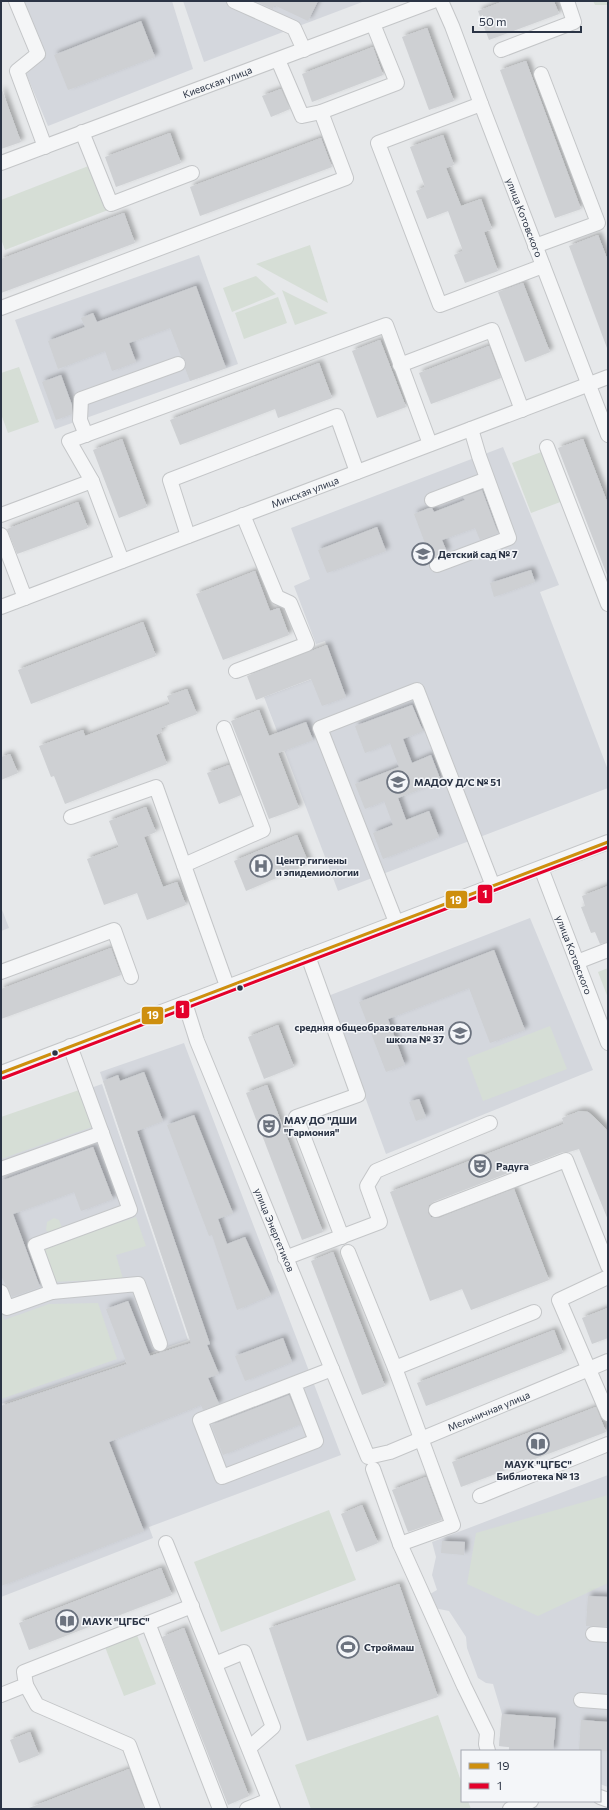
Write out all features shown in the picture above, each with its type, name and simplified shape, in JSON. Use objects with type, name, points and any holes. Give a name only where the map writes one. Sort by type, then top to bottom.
[{"type":"street","points":[[16,1],[38,54],[17,71],[45,147]]},
{"type":"street","points":[[234,1],[294,28],[304,50]]},
{"type":"street","name":"Киевская улица","points":[[1,163],[433,1]]},
{"type":"street","name":"улица Котовского","points":[[441,1],[452,26],[480,104],[608,435]]},
{"type":"street","points":[[501,50],[574,22],[567,1]]},
{"type":"street","points":[[278,60],[302,116],[320,112],[397,83],[373,24]]},
{"type":"street","points":[[535,246],[598,222],[541,74]]},
{"type":"street","points":[[480,104],[378,143],[440,305],[543,266]]},
{"type":"street","points":[[1,308],[346,178],[320,112]]},
{"type":"street","points":[[82,132],[111,204],[192,173]]},
{"type":"street","points":[[122,561],[92,481],[69,441],[386,325],[430,444]]},
{"type":"street","points":[[400,365],[492,330],[522,410]]},
{"type":"street","points":[[86,435],[80,420],[81,400],[178,364]]},
{"type":"street","name":"Минская улица","points":[[1,607],[608,377]]},
{"type":"street","points":[[188,536],[170,480],[337,416],[357,472]]},
{"type":"street","points":[[437,565],[509,538],[471,429]]},
{"type":"street","points":[[547,447],[605,588],[608,604]]},
{"type":"street","points":[[432,500],[488,479]]},
{"type":"street","points":[[1,516],[92,481]]},
{"type":"street","points":[[236,671],[308,644],[290,603],[277,597],[243,515]]},
{"type":"street","points":[[1,535],[25,598]]},
{"type":"street","points":[[396,922],[320,728],[417,690],[494,886]]},
{"type":"street","points":[[184,865],[263,830],[224,728]]},
{"type":"street","points":[[71,817],[156,787],[228,986]]},
{"type":"street","points":[[1,1072],[608,842]]},
{"type":"street","name":"улица Котовского","points":[[541,868],[608,1043]]},
{"type":"street","points":[[1,972],[114,930],[131,977]]},
{"type":"street","points":[[577,962],[608,950]]},
{"type":"street","points":[[308,956],[358,1096],[296,1117],[342,1237]]},
{"type":"street","name":"улица Энергетиков","points":[[185,1003],[197,1041],[370,1463],[400,1544],[464,1686],[488,1733],[486,1744],[488,1750]]},
{"type":"street","points":[[52,1292],[35,1245],[130,1210],[70,1046]]},
{"type":"street","points":[[285,1258],[380,1222],[367,1186],[376,1171],[490,1123]]},
{"type":"street","points":[[1,1169],[102,1133]]},
{"type":"street","points":[[436,1210],[566,1160],[608,1266]]},
{"type":"street","points":[[348,1252],[395,1368],[453,1525],[400,1544]]},
{"type":"street","points":[[608,1277],[559,1300],[608,1414]]},
{"type":"street","points":[[1,1292],[7,1308],[52,1292],[138,1284],[160,1344]]},
{"type":"street","points":[[395,1368],[534,1312]]},
{"type":"street","name":"Мельничная улица","points":[[370,1463],[390,1452],[608,1361]]},
{"type":"street","points":[[294,1384],[316,1441],[222,1477],[200,1420],[332,1369]]},
{"type":"street","points":[[480,1496],[608,1444]]},
{"type":"street","points":[[166,1543],[271,1805],[247,1809]]},
{"type":"street","points":[[153,1809],[128,1745],[37,1705],[26,1685],[24,1672],[192,1606]]},
{"type":"street","points":[[148,1623],[220,1809]]},
{"type":"street","points":[[593,1634],[608,1635]]},
{"type":"street","points":[[215,1664],[244,1652],[273,1727],[249,1748]]},
{"type":"street","points":[[1,1695],[26,1685]]},
{"type":"street","points":[[581,1700],[608,1702]]},
{"type":"street","points":[[510,1809],[528,1802]]},
{"type":"shaded area","points":[[19,1],[172,1],[193,69],[48,126],[25,71],[41,59]]},
{"type":"shaded area","points":[[183,1],[365,1],[204,62]]},
{"type":"shaded area","points":[[593,1],[608,1],[608,5],[595,5]]},
{"type":"shaded area","points":[[91,165],[108,210],[5,250],[1,239],[1,200]]},
{"type":"shaded area","points":[[310,245],[328,303],[256,264]]},
{"type":"shaded area","points":[[199,255],[238,364],[55,429],[15,320]]},
{"type":"shaded area","points":[[256,276],[276,294],[232,312],[223,288]]},
{"type":"shaded area","points":[[282,290],[328,313],[295,325]]},
{"type":"shaded area","points":[[278,297],[287,323],[244,339],[235,313]]},
{"type":"shaded area","points":[[19,367],[39,422],[8,433],[1,414],[1,373]]},
{"type":"shaded area","points":[[503,447],[559,585],[540,592],[608,770],[608,788],[338,891],[264,697],[336,670],[325,641],[316,644],[294,586],[310,579],[291,528]]},
{"type":"shaded area","points":[[544,451],[563,501],[531,513],[512,463]]},
{"type":"shaded area","points":[[1,907],[9,928],[1,931]]},
{"type":"shaded area","name":"средняя общеобразовательная школа № 37","points":[[530,918],[593,1070],[386,1154],[328,996]]},
{"type":"shaded area","points":[[608,968],[608,998],[598,972]]},
{"type":"shaded area","points":[[550,1026],[567,1069],[483,1101],[467,1058]]},
{"type":"shaded area","points":[[184,1043],[341,1455],[149,1527],[153,1538],[1,1597],[1,1406],[191,1343],[100,1072]]},
{"type":"shaded area","points":[[102,1084],[188,1340],[1,1404],[1,1120]]},
{"type":"shaded area","points":[[79,1090],[92,1127],[1,1159],[1,1117]]},
{"type":"shaded area","points":[[136,1217],[146,1246],[116,1255],[123,1279],[52,1282],[41,1249]]},
{"type":"shaded area","points":[[54,1218],[59,1220],[62,1228],[49,1233],[46,1230],[47,1222]]},
{"type":"shaded area","points":[[98,1303],[117,1359],[1,1399],[1,1312],[4,1320],[49,1304]]},
{"type":"shaded area","points":[[608,1475],[608,1787],[601,1784],[601,1750],[509,1750],[509,1747],[499,1746],[502,1714],[493,1684],[486,1683],[478,1678],[467,1648],[466,1637],[449,1611],[434,1608],[430,1594],[437,1590],[432,1575],[436,1557],[432,1542]]},
{"type":"shaded area","points":[[608,1495],[608,1583],[538,1616],[467,1584],[476,1533]]},
{"type":"shaded area","points":[[329,1510],[356,1580],[221,1632],[194,1562]]},
{"type":"shaded area","points":[[137,1635],[156,1684],[124,1696],[105,1647]]},
{"type":"shaded area","points":[[438,1715],[461,1781],[461,1802],[468,1802],[471,1809],[311,1809],[295,1765]]},
{"type":"building","points":[[255,1],[318,1],[308,21],[274,5],[273,9]]},
{"type":"building","points":[[504,1],[554,1],[559,14],[489,40],[478,11]]},
{"type":"building","points":[[141,21],[155,57],[68,90],[54,55]]},
{"type":"building","points":[[427,28],[454,101],[429,110],[402,37]]},
{"type":"building","points":[[373,47],[383,75],[312,102],[302,74]]},
{"type":"building","points":[[526,61],[581,209],[555,218],[500,70]]},
{"type":"building","points":[[281,89],[290,109],[271,117],[262,96]]},
{"type":"building","points":[[1,90],[21,142],[1,149]]},
{"type":"building","points":[[170,133],[181,163],[116,187],[105,157]]},
{"type":"building","points":[[443,135],[454,165],[446,168],[461,206],[481,199],[492,229],[484,232],[498,271],[465,283],[454,255],[463,251],[448,211],[427,219],[416,191],[425,187],[410,147]]},
{"type":"building","points":[[321,138],[332,167],[200,216],[190,187]]},
{"type":"building","points":[[124,213],[135,243],[1,293],[1,259]]},
{"type":"building","points":[[598,235],[608,261],[607,348],[569,246]]},
{"type":"building","points":[[523,283],[550,352],[525,362],[498,292]]},
{"type":"building","points":[[196,286],[226,368],[190,381],[185,368],[186,361],[181,356],[170,328],[129,343],[136,362],[112,371],[105,351],[58,369],[48,341],[85,327],[81,318],[93,313],[97,322]]},
{"type":"building","points":[[380,340],[406,407],[377,418],[352,351]]},
{"type":"building","points":[[489,346],[501,378],[431,404],[419,373]]},
{"type":"building","points":[[319,363],[332,398],[278,418],[275,409],[180,445],[170,420]]},
{"type":"building","points":[[61,375],[72,405],[72,414],[56,420],[42,382]]},
{"type":"building","points":[[122,439],[147,507],[119,518],[93,450]]},
{"type":"building","points":[[583,439],[608,504],[607,575],[558,448]]},
{"type":"building","points":[[482,490],[498,533],[480,540],[475,528],[442,540],[447,552],[431,559],[414,514],[429,508],[432,508],[434,512],[465,500],[463,497]]},
{"type":"building","points":[[78,502],[88,528],[17,554],[7,529]]},
{"type":"building","points":[[377,527],[386,551],[327,573],[318,550]]},
{"type":"building","points":[[531,570],[535,582],[494,597],[490,583]]},
{"type":"building","points":[[255,571],[270,611],[279,608],[289,635],[223,660],[196,594]]},
{"type":"building","points":[[143,622],[156,656],[31,704],[18,670]]},
{"type":"building","points":[[327,645],[346,697],[322,706],[311,679],[256,700],[247,676]]},
{"type":"building","points":[[187,689],[197,714],[161,728],[162,732],[156,735],[167,764],[65,804],[54,776],[51,777],[39,746],[83,730],[85,736],[170,704],[167,696]]},
{"type":"building","name":"МАДОУ Д/С № 51","points":[[412,705],[423,731],[403,739],[412,763],[431,755],[441,781],[398,798],[406,820],[429,811],[439,837],[383,859],[373,833],[393,825],[384,801],[365,809],[355,784],[399,767],[390,743],[365,753],[355,726]]},
{"type":"building","points":[[259,710],[269,736],[306,722],[313,740],[278,753],[299,808],[269,819],[231,721]]},
{"type":"building","points":[[10,754],[18,773],[1,780],[1,757]]},
{"type":"building","points":[[229,765],[241,795],[219,804],[207,773]]},
{"type":"building","points":[[146,807],[156,832],[144,837],[163,887],[177,882],[186,905],[147,920],[137,893],[104,905],[87,859],[119,847],[109,821]]},
{"type":"building","points":[[297,835],[309,864],[246,891],[234,861]]},
{"type":"building","points":[[608,886],[608,942],[600,944],[595,932],[591,933],[581,907],[585,906],[582,896]]},
{"type":"building","points":[[111,948],[121,975],[1,1019],[1,989]]},
{"type":"building","points":[[494,950],[525,1030],[490,1043],[469,988],[388,1019],[405,1065],[386,1072],[359,1002]]},
{"type":"building","points":[[278,1025],[294,1067],[264,1079],[248,1037]]},
{"type":"building","points":[[144,1072],[163,1121],[137,1131],[210,1344],[207,1345],[219,1374],[208,1378],[219,1404],[203,1410],[201,1405],[109,1442],[144,1531],[1,1586],[1,1406],[127,1364],[106,1309],[128,1301],[150,1356],[191,1343],[103,1081],[118,1075],[120,1081]]},
{"type":"building","points":[[267,1085],[323,1232],[302,1240],[246,1093]]},
{"type":"building","points":[[419,1099],[426,1117],[416,1121],[409,1102]]},
{"type":"building","points":[[580,1111],[588,1112],[594,1117],[606,1129],[608,1135],[608,1220],[579,1149],[563,1152],[433,1202],[429,1205],[428,1213],[431,1217],[439,1218],[514,1189],[549,1280],[471,1310],[462,1289],[430,1301],[390,1192],[564,1124],[562,1118]]},
{"type":"building","points":[[194,1115],[233,1213],[218,1219],[227,1244],[245,1237],[271,1295],[237,1310],[212,1235],[209,1236],[167,1125]]},
{"type":"building","points":[[93,1147],[113,1199],[81,1211],[74,1192],[13,1214],[40,1287],[12,1297],[1,1276],[1,1181]]},
{"type":"building","points":[[333,1252],[385,1386],[362,1395],[311,1261]]},
{"type":"building","points":[[608,1308],[608,1338],[592,1344],[582,1318]]},
{"type":"building","points":[[554,1330],[563,1353],[426,1406],[417,1383]]},
{"type":"building","points":[[283,1338],[292,1362],[245,1381],[235,1356]]},
{"type":"building","points":[[289,1395],[301,1424],[223,1455],[211,1425]]},
{"type":"building","points":[[596,1407],[606,1432],[461,1487],[452,1462]]},
{"type":"building","points":[[426,1477],[442,1520],[408,1532],[392,1490]]},
{"type":"building","points":[[362,1505],[378,1543],[356,1552],[341,1514]]},
{"type":"building","points":[[442,1541],[465,1542],[464,1555],[441,1553]]},
{"type":"building","points":[[161,1568],[172,1595],[29,1650],[19,1623]]},
{"type":"building","name":"Строймаш","points":[[399,1584],[438,1697],[307,1741],[269,1628]]},
{"type":"building","points":[[588,1596],[608,1597],[608,1626],[586,1626]]},
{"type":"building","points":[[184,1628],[249,1796],[228,1805],[162,1637]]},
{"type":"building","points":[[502,1714],[556,1718],[553,1750],[509,1750],[509,1747],[499,1746]]},
{"type":"building","points":[[581,1720],[608,1722],[608,1751],[579,1750]]},
{"type":"building","points":[[30,1732],[39,1755],[19,1763],[10,1740]]},
{"type":"building","points":[[129,1769],[144,1809],[29,1809],[29,1808]]},
{"type":"transit line","name":"19","points":[[1,1073],[608,842]]},
{"type":"transit line","name":"1","points":[[3,1078],[608,847]]},
{"type":"place","name":"Детский сад № 7","points":[[423,554]]},
{"type":"place","name":"МАДОУ Д/С № 51","points":[[398,782]]},
{"type":"place","name":"Центр гигиены и эпидемиологии","points":[[261,866]]},
{"type":"place","name":"средняя общеобразовательная школа № 37","points":[[460,1033]]},
{"type":"place","name":"МАУ ДО \"ДШИ \"Гармония\"","points":[[269,1126]]},
{"type":"place","name":"Радуга","points":[[480,1166]]},
{"type":"place","name":"МАУК \"ЦГБС\" Библиотека № 13","points":[[538,1444]]},
{"type":"place","name":"МАУК \"ЦГБС\"","points":[[67,1621]]},
{"type":"place","name":"Строймаш","points":[[348,1647]]}]
